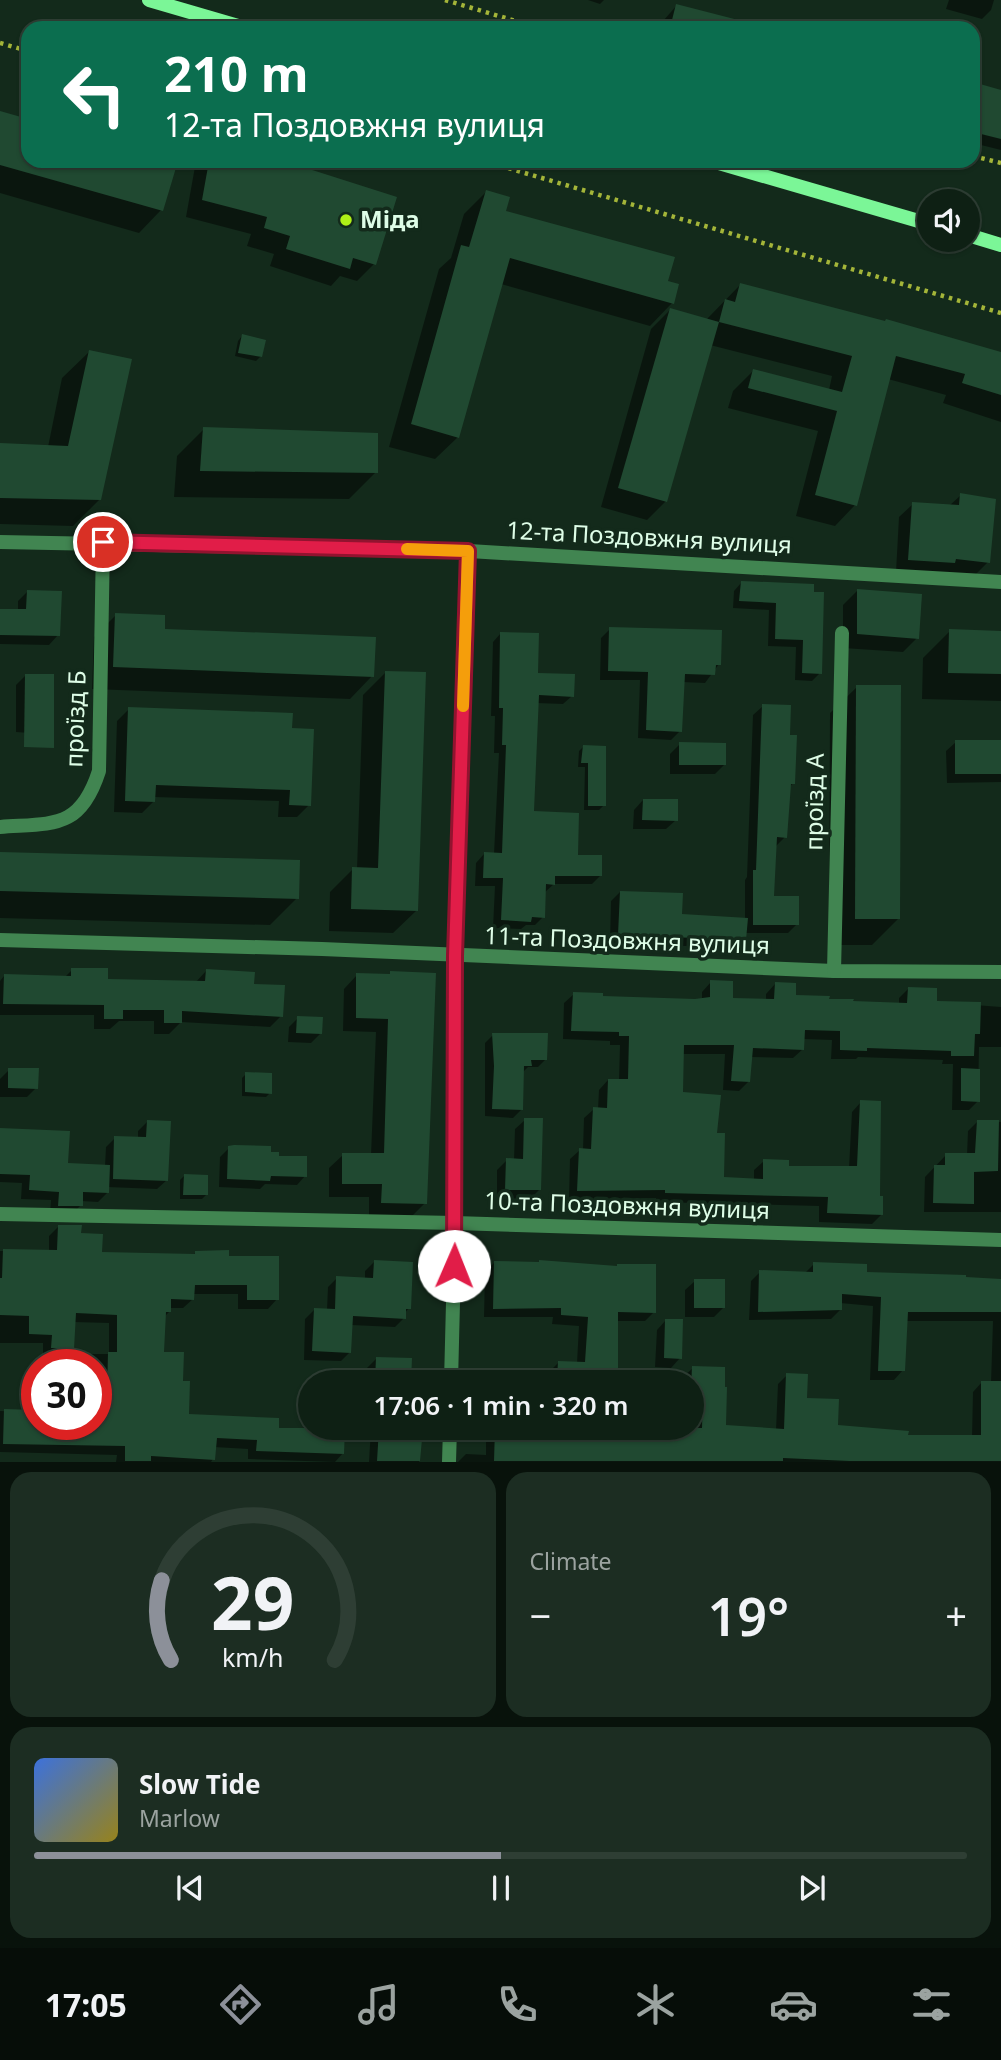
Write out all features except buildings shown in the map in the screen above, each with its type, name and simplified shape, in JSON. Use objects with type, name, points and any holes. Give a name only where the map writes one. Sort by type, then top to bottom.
[{"type":"main road","points":[[149,0],[221,21]]},
{"type":"main road","points":[[736,168],[917,221]]},
{"type":"main road","points":[[980,239],[1001,245]]},
{"type":"street","name":"12-та Поздовжня вулиця","points":[[0,542],[468,551],[1001,582]]},
{"type":"street","name":"проїзд Б","points":[[0,827],[66,820],[92,792],[99,771],[103,542]]},
{"type":"street","points":[[451,1370],[455,1223],[455,956],[468,551]]},
{"type":"street","name":"проїзд А","points":[[834,971],[842,634]]},
{"type":"street","name":"11-та Поздовжня вулиця","points":[[0,940],[834,971],[1001,972]]},
{"type":"street","name":"10-та Поздовжня вулиця","points":[[0,1213],[455,1223],[1001,1240]]},
{"type":"street","points":[[449,1461],[450,1440]]},
{"type":"path","points":[[445,0],[516,21]]},
{"type":"path","points":[[0,43],[21,49]]},
{"type":"path","points":[[980,158],[1001,163]]},
{"type":"path","points":[[508,168],[1001,313]]},
{"type":"slow traffic","points":[[407,549],[468,551],[463,706]]},
{"type":"place","name":"Міда","points":[[346,220]]},
{"type":"route","points":[[103,542],[468,551],[455,956],[454,1266]]}]
